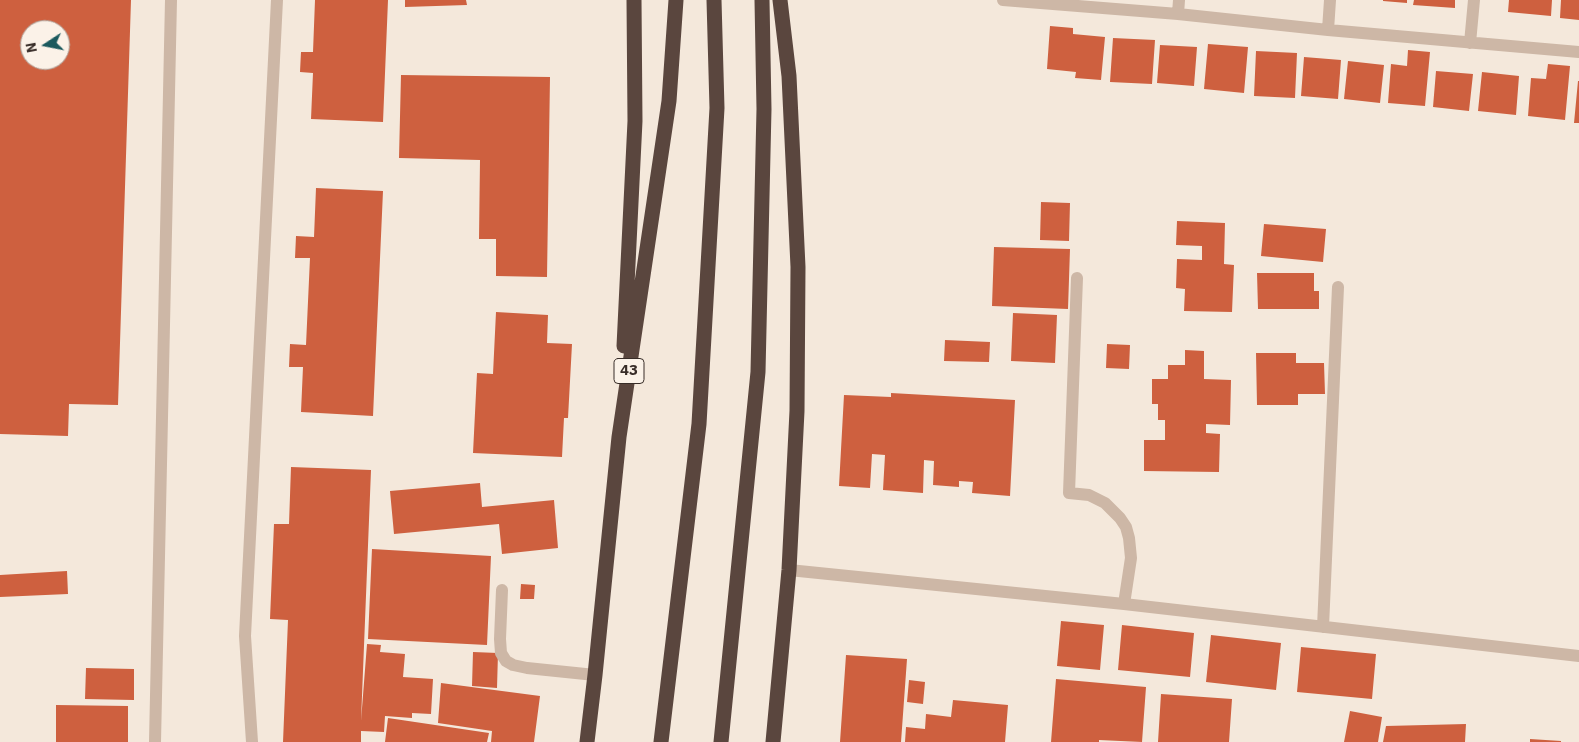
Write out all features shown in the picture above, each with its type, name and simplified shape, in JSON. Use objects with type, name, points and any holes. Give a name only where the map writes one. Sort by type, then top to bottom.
[{"type":"highway","points":[[619,437],[635,121],[634,0]]},
{"type":"highway","name":"43","points":[[587,742],[596,675],[619,437],[669,101],[676,0]]},
{"type":"highway","points":[[661,742],[699,424],[717,108],[714,0]]},
{"type":"highway","points":[[721,742],[758,372],[764,109],[762,0]]},
{"type":"highway","points":[[772,742],[788,570],[797,411],[798,267],[789,76],[780,0]]},
{"type":"street","points":[[155,742],[171,0]]},
{"type":"street","points":[[252,742],[245,636],[276,0]]},
{"type":"street","points":[[1003,0],[1178,14],[1328,30],[1579,52]]},
{"type":"street","points":[[1178,14],[1179,0]]},
{"type":"street","points":[[1328,30],[1330,0]]},
{"type":"street","points":[[1470,43],[1474,0]]},
{"type":"street","points":[[1077,278],[1069,493],[1089,495],[1106,503],[1120,518],[1126,528],[1131,558],[1124,604]]},
{"type":"street","points":[[1322,627],[1338,287]]},
{"type":"street","points":[[788,570],[1124,604],[1579,656]]},
{"type":"street","points":[[502,590],[500,639],[501,653],[506,661],[513,665],[527,668],[596,675]]},
{"type":"building","points":[[0,0],[131,0],[118,405],[69,404],[68,436],[0,434]]},
{"type":"building","points":[[315,0],[388,0],[383,122],[311,119],[313,73],[300,72],[301,52],[313,52]]},
{"type":"building","points":[[405,0],[466,0],[467,5],[405,7]]},
{"type":"building","points":[[1407,0],[1407,3],[1383,1]]},
{"type":"building","points":[[1414,0],[1455,0],[1455,8],[1413,5]]},
{"type":"building","points":[[1509,0],[1552,0],[1551,16],[1508,12]]},
{"type":"building","points":[[1561,0],[1579,0],[1579,20],[1560,18]]},
{"type":"building","points":[[1050,26],[1073,28],[1073,34],[1105,37],[1101,80],[1075,78],[1076,72],[1047,69]]},
{"type":"building","points":[[1113,38],[1155,40],[1152,84],[1110,82]]},
{"type":"building","points":[[1208,44],[1248,47],[1244,93],[1204,89]]},
{"type":"building","points":[[1160,45],[1197,47],[1194,86],[1157,83]]},
{"type":"building","points":[[1408,50],[1430,52],[1425,106],[1388,103],[1391,64],[1407,66]]},
{"type":"building","points":[[1256,51],[1297,53],[1295,98],[1254,96]]},
{"type":"building","points":[[1304,57],[1341,60],[1338,99],[1301,96]]},
{"type":"building","points":[[1348,61],[1384,65],[1380,103],[1344,99]]},
{"type":"building","points":[[1548,64],[1570,66],[1565,120],[1528,116],[1531,78],[1546,79]]},
{"type":"building","points":[[1436,71],[1473,74],[1469,111],[1433,107]]},
{"type":"building","points":[[1482,72],[1519,76],[1516,115],[1478,111]]},
{"type":"building","points":[[401,75],[550,77],[547,277],[496,276],[496,239],[479,239],[480,160],[399,158]]},
{"type":"building","points":[[1578,81],[1579,123],[1574,123]]},
{"type":"building","points":[[316,188],[383,191],[373,416],[301,412],[303,367],[289,367],[290,344],[306,345],[310,258],[295,258],[296,236],[314,237]]},
{"type":"building","points":[[1041,202],[1070,203],[1069,241],[1040,240]]},
{"type":"building","points":[[1177,221],[1225,223],[1224,264],[1234,265],[1232,312],[1184,311],[1185,289],[1176,288],[1177,259],[1202,260],[1202,246],[1176,245]]},
{"type":"building","points":[[1264,224],[1326,229],[1323,262],[1261,256]]},
{"type":"building","points":[[994,247],[1070,249],[1068,309],[992,306]]},
{"type":"building","points":[[1257,273],[1314,273],[1314,291],[1319,291],[1319,309],[1258,309]]},
{"type":"building","points":[[496,312],[548,315],[547,343],[572,344],[568,418],[564,418],[562,457],[473,453],[477,373],[493,374]]},
{"type":"building","points":[[1013,313],[1057,315],[1055,363],[1011,361]]},
{"type":"building","points":[[945,340],[990,342],[989,362],[944,361]]},
{"type":"building","points":[[1107,344],[1130,345],[1129,369],[1106,368]]},
{"type":"building","points":[[1185,350],[1204,351],[1204,379],[1231,380],[1230,425],[1206,424],[1206,433],[1220,434],[1219,472],[1144,471],[1144,440],[1165,440],[1165,420],[1158,420],[1158,404],[1152,404],[1152,379],[1168,379],[1168,365],[1185,365]]},
{"type":"building","points":[[1256,353],[1296,353],[1296,363],[1324,363],[1325,394],[1298,394],[1298,405],[1257,405]]},
{"type":"building","points":[[891,393],[1015,400],[1010,496],[972,493],[973,482],[959,481],[959,487],[933,485],[934,461],[924,460],[923,493],[883,490],[885,455],[872,454],[870,488],[839,486],[844,395],[891,397]]},
{"type":"building","points":[[291,467],[371,470],[361,721],[367,644],[381,645],[380,652],[405,654],[403,677],[433,679],[431,714],[412,713],[412,718],[385,716],[384,732],[361,731],[361,742],[283,742],[288,620],[270,619],[274,524],[289,524]]},
{"type":"building","points":[[480,483],[482,507],[554,500],[558,548],[502,554],[499,524],[394,534],[390,491]]},
{"type":"building","points":[[372,549],[491,556],[487,645],[368,639]]},
{"type":"building","points":[[67,571],[68,594],[0,597],[0,575]]},
{"type":"building","points":[[521,584],[535,585],[534,599],[520,599]]},
{"type":"building","points":[[1061,621],[1104,625],[1100,670],[1057,666]]},
{"type":"building","points":[[1122,625],[1194,633],[1190,677],[1118,670]]},
{"type":"building","points":[[1211,635],[1281,643],[1276,690],[1206,682]]},
{"type":"building","points":[[1301,647],[1376,654],[1372,699],[1297,692]]},
{"type":"building","points":[[473,652],[498,653],[497,688],[472,686]]},
{"type":"building","points":[[846,655],[907,659],[901,742],[840,742]]},
{"type":"building","points":[[86,668],[134,669],[134,700],[85,699]]},
{"type":"building","points":[[1056,679],[1146,687],[1142,742],[1099,740],[1099,742],[1051,742]]},
{"type":"building","points":[[909,680],[925,682],[923,704],[907,702]]},
{"type":"building","points":[[441,683],[540,696],[534,742],[491,742],[492,731],[438,723]]},
{"type":"building","points":[[1161,694],[1232,699],[1229,742],[1158,742]]},
{"type":"building","points":[[953,700],[1008,705],[1005,742],[905,742],[906,727],[925,729],[926,714],[951,717]]},
{"type":"building","points":[[56,705],[128,706],[128,742],[56,742]]},
{"type":"building","points":[[1350,711],[1382,717],[1378,742],[1344,742]]},
{"type":"building","points":[[388,718],[489,733],[487,742],[385,742]]},
{"type":"building","points":[[1466,724],[1465,742],[1383,742],[1386,726]]},
{"type":"building","points":[[1530,739],[1561,741],[1561,742],[1530,742]]}]
